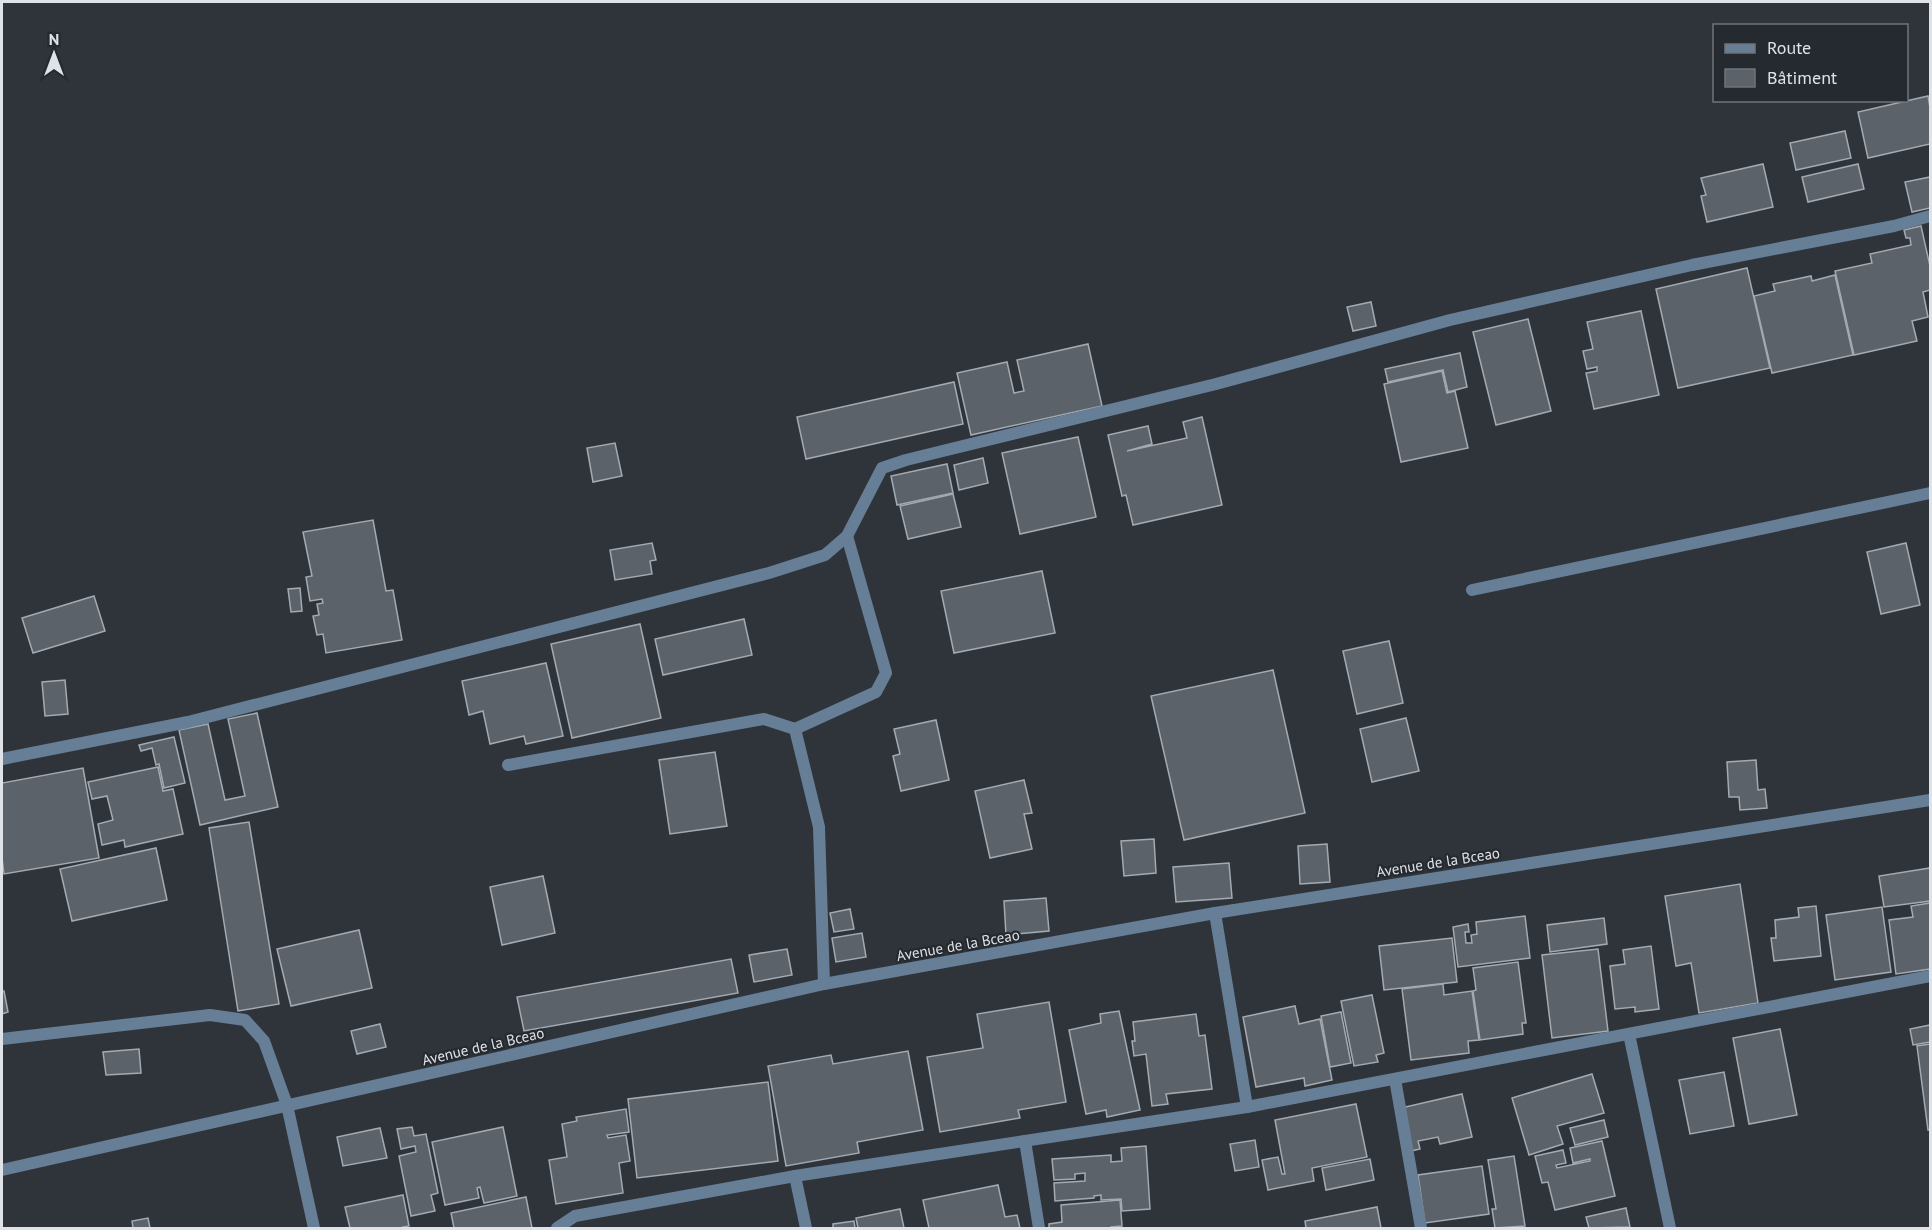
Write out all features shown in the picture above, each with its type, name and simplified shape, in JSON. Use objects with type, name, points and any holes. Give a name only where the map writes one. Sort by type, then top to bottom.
[{"type":"street","points":[[2,759],[188,722],[769,573],[825,555],[847,536],[882,468],[906,460],[1216,384],[1450,320],[1692,265],[1894,226],[1930,216]]},
{"type":"street","points":[[1472,590],[1930,493]]},
{"type":"street","points":[[508,765],[764,719],[795,729],[876,692],[886,673],[847,536]]},
{"type":"street","points":[[795,729],[819,827],[824,984]]},
{"type":"street","name":"Avenue de la Bceao","points":[[2,1170],[824,984],[1215,913],[1930,800]]},
{"type":"street","points":[[1215,913],[1247,1107]]},
{"type":"street","points":[[557,1228],[575,1216],[795,1176],[1247,1107],[1930,976]]},
{"type":"street","points":[[2,1039],[210,1015],[245,1020],[264,1041],[287,1105],[314,1228]]},
{"type":"street","points":[[1629,1034],[1670,1228]]},
{"type":"street","points":[[1395,1079],[1421,1228]]},
{"type":"street","points":[[1025,1141],[1039,1228]]},
{"type":"street","points":[[795,1176],[806,1228]]},
{"type":"building","points":[[1928,96],[1930,144],[1868,158],[1858,112]]},
{"type":"building","points":[[1845,131],[1851,158],[1796,170],[1790,143]]},
{"type":"building","points":[[1763,164],[1773,207],[1707,222],[1701,196],[1706,195],[1701,178]]},
{"type":"building","points":[[1858,164],[1864,189],[1808,202],[1802,177]]},
{"type":"building","points":[[1930,177],[1930,208],[1912,212],[1905,182]]},
{"type":"building","points":[[1921,226],[1930,266],[1930,290],[1923,292],[1928,317],[1912,321],[1917,341],[1854,355],[1835,271],[1872,263],[1870,254],[1911,245],[1910,238],[1906,238],[1904,230]]},
{"type":"building","points":[[1747,268],[1770,368],[1678,388],[1656,289]]},
{"type":"building","points":[[1835,275],[1853,355],[1772,373],[1754,296],[1775,291],[1773,284],[1811,276],[1812,281]]},
{"type":"building","points":[[1371,302],[1376,326],[1353,331],[1347,307]]},
{"type":"building","points":[[1641,311],[1659,395],[1594,409],[1586,373],[1597,371],[1597,367],[1587,369],[1583,351],[1593,349],[1587,322]]},
{"type":"building","points":[[1528,319],[1551,411],[1496,425],[1473,332]]},
{"type":"building","points":[[1088,344],[1102,406],[971,435],[957,373],[1007,362],[1014,393],[1024,391],[1017,360]]},
{"type":"building","points":[[1460,353],[1467,387],[1448,392],[1443,370],[1388,382],[1385,369]]},
{"type":"building","points":[[1442,371],[1447,393],[1455,391],[1468,448],[1401,462],[1384,384]]},
{"type":"building","points":[[954,382],[963,424],[806,459],[797,417]]},
{"type":"building","points":[[1202,417],[1222,505],[1133,525],[1126,495],[1122,496],[1108,435],[1148,426],[1152,444],[1127,451],[1187,438],[1183,422]]},
{"type":"building","points":[[1078,437],[1096,517],[1020,534],[1002,453]]},
{"type":"building","points":[[615,443],[622,476],[593,482],[587,448]]},
{"type":"building","points":[[983,458],[988,483],[959,490],[954,465]]},
{"type":"building","points":[[947,464],[953,493],[897,505],[891,476]]},
{"type":"building","points":[[953,494],[961,527],[908,539],[900,506]]},
{"type":"building","points":[[373,520],[386,591],[393,590],[402,640],[326,653],[323,634],[317,635],[313,616],[319,615],[317,604],[323,603],[322,599],[310,601],[306,577],[312,576],[303,532]]},
{"type":"building","points":[[652,543],[656,560],[650,561],[652,574],[615,580],[610,550]]},
{"type":"building","points":[[1906,543],[1920,605],[1881,614],[1867,552]]},
{"type":"building","points":[[1042,571],[1055,633],[954,653],[941,591]]},
{"type":"building","points":[[300,588],[302,611],[291,612],[288,589]]},
{"type":"building","points":[[94,596],[105,631],[33,653],[22,618]]},
{"type":"building","points":[[744,619],[752,655],[663,675],[655,639]]},
{"type":"building","points":[[640,624],[661,718],[572,738],[551,644]]},
{"type":"building","points":[[1389,641],[1403,703],[1357,714],[1343,651]]},
{"type":"building","points":[[546,663],[563,736],[526,744],[524,736],[490,744],[483,711],[469,715],[462,681]]},
{"type":"building","points":[[1273,670],[1305,813],[1184,840],[1151,696]]},
{"type":"building","points":[[65,680],[68,714],[45,716],[42,682]]},
{"type":"building","points":[[257,713],[278,807],[200,825],[179,730],[208,724],[225,800],[245,796],[228,719]]},
{"type":"building","points":[[1406,718],[1419,771],[1372,782],[1360,729]]},
{"type":"building","points":[[936,720],[949,780],[901,791],[893,756],[900,754],[894,729]]},
{"type":"building","points":[[174,737],[185,783],[164,788],[159,764],[156,765],[152,748],[141,751],[139,745]]},
{"type":"building","points":[[715,752],[727,826],[670,834],[659,760]]},
{"type":"building","points":[[1756,760],[1758,790],[1765,789],[1767,808],[1740,810],[1739,797],[1729,797],[1727,762]]},
{"type":"building","points":[[158,767],[163,791],[173,789],[183,834],[125,847],[124,840],[102,845],[98,824],[113,820],[107,796],[92,799],[88,782]]},
{"type":"building","points":[[83,768],[99,858],[4,874],[2,783]]},
{"type":"building","points":[[1024,780],[1032,813],[1024,814],[1032,849],[990,858],[975,791]]},
{"type":"building","points":[[249,822],[279,1004],[238,1011],[209,828]]},
{"type":"building","points":[[1154,839],[1156,873],[1124,876],[1121,841]]},
{"type":"building","points":[[1327,844],[1330,882],[1300,884],[1298,846]]},
{"type":"building","points":[[156,848],[167,900],[72,921],[60,869]]},
{"type":"building","points":[[1229,863],[1232,898],[1176,902],[1173,867]]},
{"type":"building","points":[[1930,868],[1930,901],[1884,907],[1879,876]]},
{"type":"building","points":[[543,876],[555,933],[502,945],[490,887]]},
{"type":"building","points":[[1740,884],[1758,1003],[1699,1013],[1691,963],[1676,966],[1665,896]]},
{"type":"building","points":[[1046,898],[1049,931],[1006,935],[1004,901]]},
{"type":"building","points":[[1930,903],[1930,969],[1896,974],[1889,920],[1913,917],[1911,906]]},
{"type":"building","points":[[1816,906],[1821,956],[1774,961],[1771,938],[1776,938],[1775,920],[1799,917],[1798,908]]},
{"type":"building","points":[[1882,907],[1891,972],[1835,980],[1826,915]]},
{"type":"building","points":[[850,909],[854,929],[834,932],[830,913]]},
{"type":"building","points":[[1525,916],[1530,958],[1458,967],[1453,927],[1468,924],[1469,932],[1465,932],[1466,943],[1472,943],[1471,935],[1477,934],[1476,922]]},
{"type":"building","points":[[1604,918],[1607,944],[1550,952],[1547,925]]},
{"type":"building","points":[[359,930],[372,988],[291,1006],[277,949]]},
{"type":"building","points":[[862,933],[866,957],[836,962],[832,938]]},
{"type":"building","points":[[1452,938],[1457,982],[1384,990],[1379,946]]},
{"type":"building","points":[[1651,946],[1659,1009],[1635,1012],[1635,1007],[1615,1009],[1610,966],[1625,964],[1623,950]]},
{"type":"building","points":[[787,949],[792,975],[754,982],[749,955]]},
{"type":"building","points":[[1598,949],[1608,1031],[1552,1038],[1542,955]]},
{"type":"building","points":[[731,959],[738,993],[524,1031],[517,997]]},
{"type":"building","points":[[1518,962],[1526,1023],[1522,1023],[1523,1034],[1480,1040],[1473,991],[1476,990],[1473,968]]},
{"type":"building","points":[[1443,984],[1444,995],[1472,991],[1479,1040],[1468,1041],[1469,1053],[1411,1060],[1402,989]]},
{"type":"building","points":[[2,991],[4,991],[8,1012],[2,1014]]},
{"type":"building","points":[[1372,995],[1384,1053],[1376,1055],[1378,1062],[1354,1066],[1341,1001]]},
{"type":"building","points":[[1049,1002],[1066,1102],[1018,1110],[1020,1118],[940,1132],[927,1057],[983,1048],[977,1014]]},
{"type":"building","points":[[1295,1006],[1299,1024],[1320,1019],[1332,1080],[1305,1086],[1304,1078],[1256,1087],[1243,1017]]},
{"type":"building","points":[[1119,1011],[1140,1110],[1107,1117],[1106,1110],[1086,1114],[1069,1030],[1101,1023],[1100,1014]]},
{"type":"building","points":[[1341,1012],[1351,1063],[1330,1067],[1321,1016]]},
{"type":"building","points":[[1196,1014],[1199,1036],[1205,1035],[1212,1089],[1166,1094],[1168,1104],[1152,1106],[1146,1054],[1134,1056],[1133,1022]]},
{"type":"building","points":[[380,1024],[386,1047],[357,1054],[351,1031]]},
{"type":"building","points":[[1930,1025],[1930,1042],[1913,1045],[1910,1029]]},
{"type":"building","points":[[1780,1029],[1797,1115],[1749,1124],[1733,1038]]},
{"type":"building","points":[[1930,1044],[1930,1130],[1928,1130],[1917,1046]]},
{"type":"building","points":[[139,1049],[141,1073],[106,1075],[103,1052]]},
{"type":"building","points":[[908,1051],[923,1130],[857,1142],[859,1153],[786,1166],[768,1066],[831,1055],[833,1064]]},
{"type":"building","points":[[1724,1072],[1734,1126],[1690,1134],[1679,1080]]},
{"type":"building","points":[[1592,1074],[1604,1113],[1557,1126],[1563,1144],[1529,1155],[1512,1098]]},
{"type":"building","points":[[768,1082],[778,1161],[637,1178],[628,1099]]},
{"type":"building","points":[[1462,1094],[1472,1137],[1440,1144],[1438,1137],[1418,1141],[1420,1149],[1411,1151],[1401,1108]]},
{"type":"building","points":[[1356,1104],[1367,1157],[1312,1168],[1314,1181],[1268,1190],[1262,1160],[1278,1157],[1282,1174],[1285,1174],[1275,1120]]},
{"type":"building","points":[[626,1109],[629,1132],[607,1135],[608,1138],[626,1135],[630,1161],[619,1163],[623,1193],[556,1204],[549,1160],[567,1157],[562,1124],[577,1121],[576,1117]]},
{"type":"building","points":[[1604,1120],[1608,1137],[1575,1145],[1570,1128]]},
{"type":"building","points":[[412,1127],[414,1136],[426,1134],[438,1193],[431,1195],[435,1211],[411,1216],[399,1156],[416,1152],[415,1146],[401,1149],[397,1129]]},
{"type":"building","points":[[503,1127],[517,1196],[484,1203],[480,1187],[477,1188],[479,1198],[445,1205],[432,1142]]},
{"type":"building","points":[[380,1128],[387,1158],[343,1166],[337,1137]]},
{"type":"building","points":[[1255,1140],[1259,1167],[1235,1171],[1230,1144]]},
{"type":"building","points":[[1602,1141],[1615,1196],[1555,1210],[1548,1182],[1542,1183],[1535,1156],[1563,1150],[1566,1163],[1556,1165],[1557,1168],[1590,1161],[1590,1159],[1573,1163],[1570,1148]]},
{"type":"building","points":[[1146,1146],[1150,1209],[1122,1211],[1121,1199],[1101,1200],[1101,1195],[1094,1196],[1094,1198],[1055,1201],[1054,1183],[1085,1181],[1085,1173],[1075,1174],[1075,1179],[1054,1180],[1052,1159],[1111,1155],[1111,1162],[1122,1161],[1121,1148]]},
{"type":"building","points":[[1514,1156],[1525,1226],[1495,1228],[1492,1209],[1496,1209],[1488,1160]]},
{"type":"building","points":[[1370,1159],[1374,1180],[1326,1190],[1322,1168]]},
{"type":"building","points":[[1482,1166],[1489,1214],[1425,1223],[1418,1175]]},
{"type":"building","points":[[998,1185],[1005,1217],[1017,1215],[1020,1228],[929,1228],[923,1200]]},
{"type":"building","points":[[403,1195],[409,1226],[404,1228],[350,1228],[345,1207]]},
{"type":"building","points":[[526,1197],[532,1228],[454,1228],[451,1213]]},
{"type":"building","points":[[1120,1200],[1122,1226],[1049,1228],[1049,1224],[1062,1222],[1061,1205]]},
{"type":"building","points":[[1377,1207],[1381,1228],[1306,1228],[1305,1221]]},
{"type":"building","points":[[1626,1208],[1630,1227],[1589,1228],[1586,1217]]},
{"type":"building","points":[[900,1209],[904,1228],[858,1228],[856,1218]]},
{"type":"building","points":[[148,1218],[150,1228],[133,1228],[132,1221]]},
{"type":"building","points":[[854,1221],[855,1228],[833,1228],[833,1224]]}]
